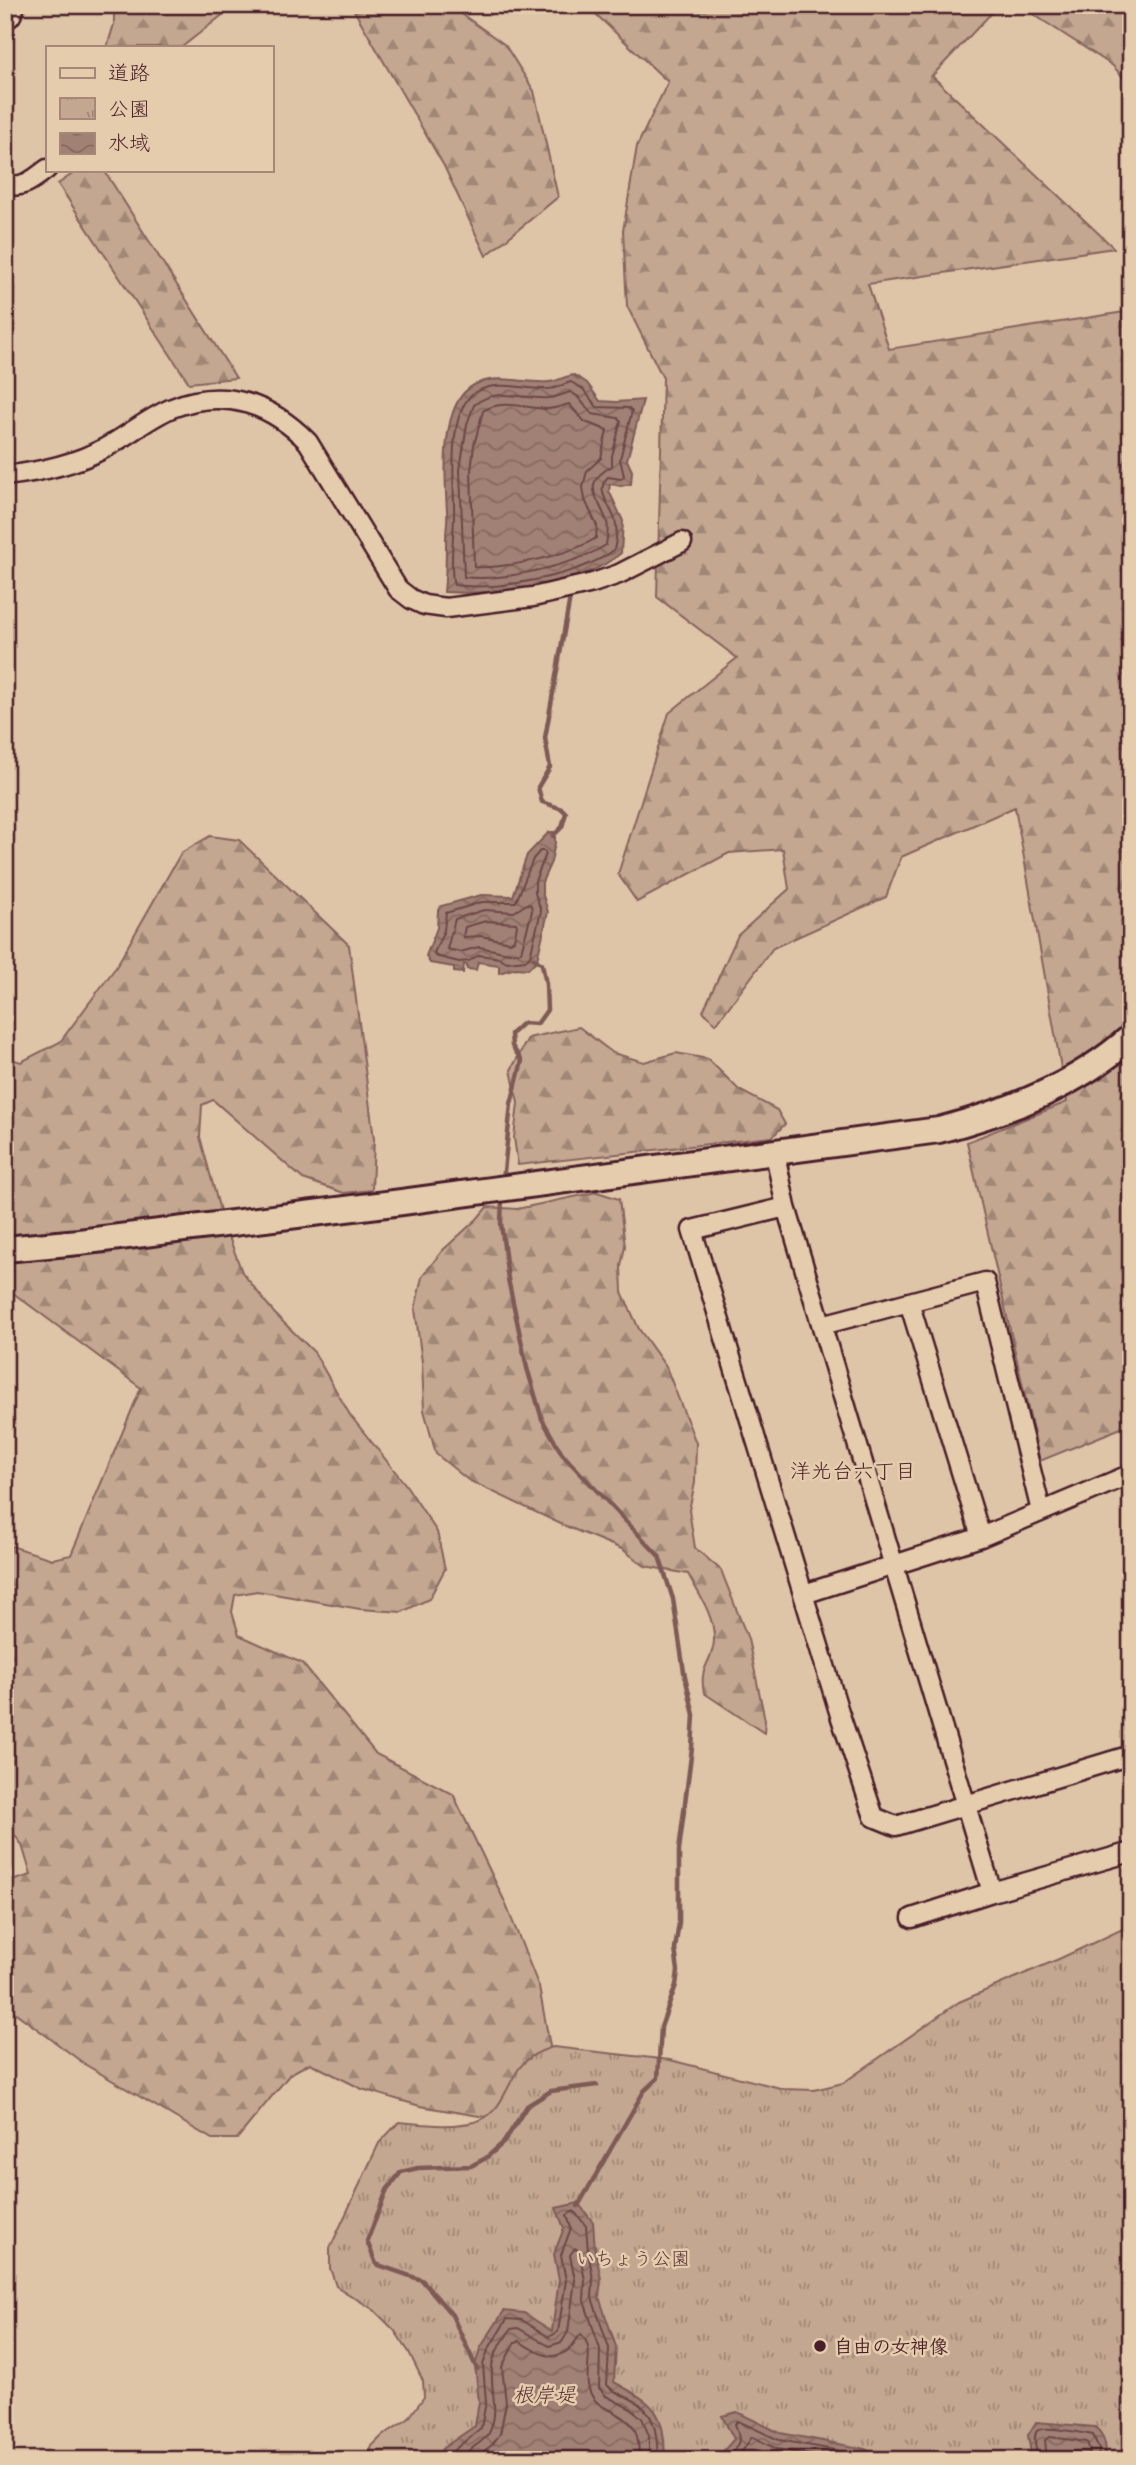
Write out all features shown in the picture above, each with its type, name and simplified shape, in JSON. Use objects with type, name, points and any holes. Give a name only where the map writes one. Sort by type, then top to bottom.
[{"type":"highway","points":[[5,12],[8,5]]},
{"type":"street","points":[[5,185],[19,187],[30,183],[46,170]]},
{"type":"street","points":[[5,476],[29,474],[78,460],[181,405],[217,399],[236,400],[275,414],[308,442],[398,589],[424,605],[446,608],[561,592],[619,573],[682,542]]},
{"type":"street","points":[[5,1249],[402,1202],[939,1130],[989,1117],[1046,1094],[1086,1071],[1131,1037]]},
{"type":"street","points":[[775,1154],[786,1207],[992,1892]]},
{"type":"street","points":[[786,1207],[692,1230],[874,1817],[896,1826],[1131,1755]]},
{"type":"street","points":[[822,1325],[985,1282],[1041,1511]]},
{"type":"street","points":[[909,1302],[981,1537]]},
{"type":"street","points":[[804,1594],[981,1537],[1131,1474]]},
{"type":"street","points":[[912,1918],[1131,1852]]},
{"type":"green space","points":[[114,5],[235,5],[183,46],[107,46],[114,24]]},
{"type":"green space","points":[[351,5],[449,5],[505,45],[534,91],[558,197],[486,256],[444,166]]},
{"type":"green space","points":[[586,5],[999,5],[932,76],[1114,248],[868,284],[889,349],[1131,311],[1131,784],[1122,787],[1131,835],[1131,1424],[1040,1461],[967,1142],[1067,1102],[1015,807],[901,857],[886,897],[773,948],[716,1024],[703,1011],[738,935],[789,889],[783,849],[729,853],[637,902],[618,874],[669,713],[737,658],[657,597],[663,378],[627,306],[623,231],[637,146],[668,82]]},
{"type":"green space","points":[[1019,5],[1131,5],[1131,86],[1113,66]]},
{"type":"green space","points":[[75,172],[105,172],[236,378],[189,383],[58,184]]},
{"type":"green space","points":[[210,836],[239,840],[349,945],[374,1139],[372,1190],[344,1193],[303,1179],[213,1100],[202,1105],[200,1137],[222,1218],[242,1272],[275,1314],[314,1352],[350,1415],[406,1485],[437,1532],[445,1569],[429,1599],[402,1612],[360,1609],[257,1591],[235,1595],[232,1612],[239,1635],[302,1663],[376,1754],[453,1794],[504,1900],[539,1987],[550,2046],[544,2087],[485,2117],[420,2106],[362,2089],[310,2063],[290,2074],[237,2139],[212,2139],[86,2065],[5,2005],[5,1883],[31,1875],[22,1845],[5,1822],[5,1544],[52,1559],[71,1555],[141,1388],[5,1287],[5,1057],[21,1062],[60,1042],[116,967],[181,853]]},
{"type":"green space","points":[[579,1027],[613,1053],[644,1062],[676,1053],[708,1059],[739,1090],[777,1110],[785,1124],[772,1137],[518,1165],[514,1138],[518,1103],[511,1070],[528,1038]]},
{"type":"green space","points":[[597,1192],[619,1199],[625,1246],[621,1266],[622,1292],[639,1329],[666,1367],[696,1443],[695,1483],[689,1510],[695,1548],[721,1570],[748,1639],[765,1720],[764,1733],[704,1693],[703,1676],[712,1653],[714,1631],[706,1606],[688,1574],[645,1566],[622,1549],[563,1525],[468,1480],[436,1454],[424,1410],[422,1362],[415,1309],[422,1277],[442,1251],[487,1207],[517,1209]]},
{"type":"green space","name":"いちょう公園","points":[[1131,1925],[1131,2460],[367,2460],[372,2446],[408,2419],[424,2397],[423,2381],[409,2352],[394,2330],[374,2310],[336,2286],[330,2268],[330,2248],[379,2143],[399,2122],[456,2125],[483,2119],[496,2108],[525,2062],[553,2047],[670,2060],[784,2089],[814,2090],[843,2083],[959,2002]]},
{"type":"water","points":[[574,375],[587,383],[600,401],[643,400],[627,460],[632,471],[631,484],[610,484],[609,491],[623,521],[621,553],[604,565],[561,581],[511,590],[444,592],[447,518],[445,462],[450,424],[463,394],[474,385],[492,380],[548,382]]},
{"type":"water","points":[[549,832],[555,832],[555,843],[551,862],[542,882],[548,912],[537,960],[528,969],[516,968],[499,973],[499,965],[478,962],[476,970],[467,969],[464,964],[463,973],[454,972],[454,967],[430,963],[426,956],[437,928],[441,906],[481,895],[513,896],[527,855]]},
{"type":"water","name":"根岸堤","points":[[578,2203],[593,2222],[601,2279],[599,2297],[616,2347],[614,2382],[640,2397],[655,2411],[663,2430],[665,2460],[433,2460],[443,2448],[475,2426],[479,2402],[475,2365],[481,2347],[504,2311],[524,2313],[552,2331],[559,2280],[554,2254],[564,2228],[556,2208]]},
{"type":"water","points":[[737,2412],[780,2433],[865,2449],[887,2460],[704,2460],[719,2456],[734,2439],[722,2416]]},
{"type":"water","points":[[1036,2422],[1095,2427],[1105,2442],[1105,2460],[1032,2460],[1028,2435]]},
{"type":"waterway","points":[[553,836],[562,827],[566,813],[542,802],[538,787],[550,767],[545,738],[571,592]]},
{"type":"waterway","points":[[503,1181],[511,1104],[522,1061],[512,1046],[511,1034],[523,1023],[537,1024],[547,1010],[542,964],[533,958]]},
{"type":"waterway","points":[[502,1197],[501,1223],[508,1279],[527,1368],[542,1419],[562,1454],[659,1556],[673,1599],[684,1672],[694,1715],[679,1850],[679,1923],[675,1949],[678,1971],[676,1985],[661,2027],[658,2078],[644,2091],[578,2206]]},
{"type":"waterway","points":[[477,2369],[452,2315],[422,2280],[376,2264],[367,2241],[387,2190],[401,2172],[418,2168],[471,2166],[486,2158],[504,2142],[527,2106],[551,2091],[597,2085]]},
{"type":"place","name":"自由の女神像","points":[[820,2346]]},
{"type":"district","name":"洋光台六丁目","points":[[853,1471]]}]
